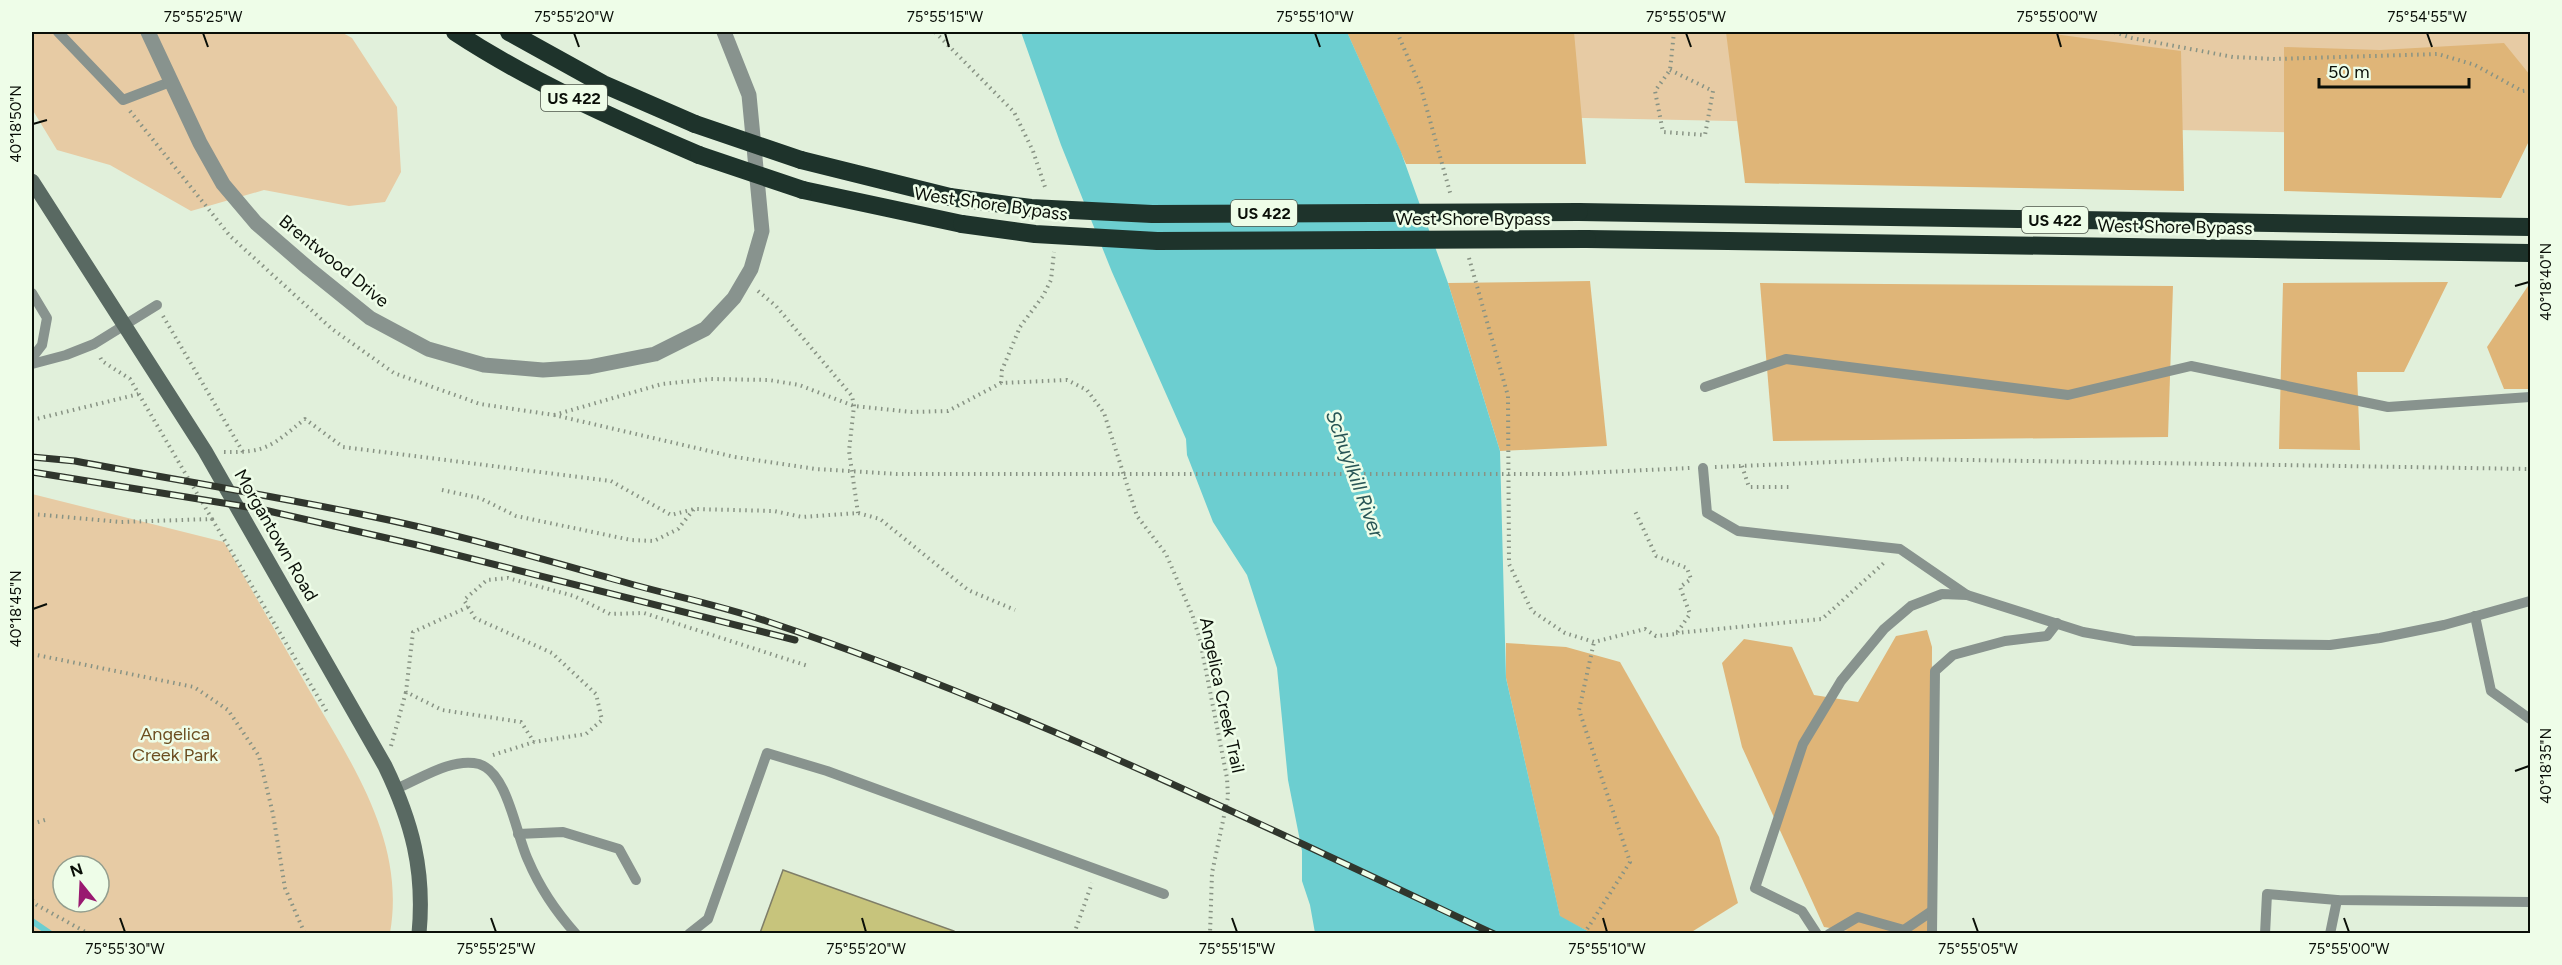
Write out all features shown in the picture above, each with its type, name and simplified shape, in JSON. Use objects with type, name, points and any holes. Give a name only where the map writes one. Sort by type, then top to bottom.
[{"type":"highway","name":"West Shore Bypass","points":[[455,32],[510,66],[625,123],[699,154],[803,190],[962,224],[1035,234],[1157,241],[1587,239],[2530,253]]},
{"type":"highway","name":"West Shore Bypass","points":[[509,32],[603,84],[695,124],[801,160],[950,197],[1031,208],[1152,214],[1579,212],[2530,227]]},
{"type":"main road","name":"Morgantown Road","points":[[32,181],[205,451],[381,758],[411,829],[418,859],[421,892],[419,933]]},
{"type":"street","name":"Brentwood Drive","points":[[148,32],[200,143],[223,184],[256,223],[370,318],[428,349],[484,365],[543,370],[589,367],[655,354],[705,329],[734,298],[751,268],[762,231],[748,95],[724,32]]},
{"type":"lane","points":[[58,32],[123,100],[170,81]]},
{"type":"lane","points":[[32,293],[47,318],[42,345],[32,358]]},
{"type":"lane","points":[[32,364],[66,355],[94,344],[157,304]]},
{"type":"lane","points":[[1705,387],[1786,359],[2068,395],[2190,366],[2388,407],[2530,397]]},
{"type":"lane","points":[[1702,468],[1707,513],[1738,531],[1900,549],[1967,595]]},
{"type":"lane","points":[[1816,933],[1802,910],[1755,888],[1803,744],[1841,681],[1884,629],[1911,606],[1942,594],[1967,595],[2083,632],[2134,641],[2330,645],[2380,638],[2530,601]]},
{"type":"lane","points":[[2475,616],[2491,690],[2530,719]]},
{"type":"lane","points":[[1932,933],[1935,671],[1953,655],[2005,641],[2047,636],[2057,623]]},
{"type":"lane","points":[[689,933],[708,920],[767,753],[827,771],[1164,894]]},
{"type":"lane","points":[[396,789],[445,768],[467,763],[489,769],[496,776],[528,861],[563,919],[576,933]]},
{"type":"lane","points":[[518,834],[563,832],[619,849],[636,880]]},
{"type":"lane","points":[[2265,933],[2267,894],[2337,900],[2530,902]]},
{"type":"lane","points":[[2330,933],[2337,900]]},
{"type":"lane","points":[[1829,933],[1858,917],[1904,930],[1932,911]]},
{"type":"path","points":[[935,32],[1014,112],[1033,151],[1046,190]]},
{"type":"path","points":[[1396,32],[1421,88],[1453,202]]},
{"type":"path","points":[[1670,70],[1713,91],[1705,135],[1663,132],[1654,91],[1670,70],[1674,32]]},
{"type":"path","points":[[2114,32],[2132,38],[2233,57],[2286,59],[2438,54],[2475,65],[2522,91],[2530,90]]},
{"type":"path","points":[[1466,248],[1508,396],[1509,564],[1532,611],[1566,633],[1594,642],[1645,629],[1656,636],[1822,619],[1900,549]]},
{"type":"path","points":[[1001,383],[1002,370],[1016,334],[1051,280],[1054,251]]},
{"type":"path","points":[[744,281],[776,306],[852,396],[854,406],[849,451],[858,513]]},
{"type":"path","points":[[157,304],[243,452]]},
{"type":"path","points":[[94,344],[102,361],[130,379],[327,712]]},
{"type":"path","name":"Angelica Creek Trail","points":[[554,415],[662,384],[711,380],[770,380],[799,385],[854,406],[912,412],[948,411],[1001,383],[1067,380],[1087,390],[1104,413],[1137,516],[1166,554],[1192,614],[1200,640],[1227,778],[1228,796],[1212,873],[1210,933]]},
{"type":"path","points":[[32,420],[139,394]]},
{"type":"path","points":[[205,451],[243,452],[268,448],[305,419],[343,447],[611,481],[671,516],[694,509],[774,511],[802,517],[858,513],[879,519],[968,590],[1016,610]]},
{"type":"path","points":[[735,457],[816,469],[897,474],[1562,474],[1904,459],[2530,469]]},
{"type":"path","points":[[1743,466],[1749,487],[1790,487]]},
{"type":"path","points":[[442,490],[480,498],[516,516],[631,540],[654,541],[678,529],[694,509]]},
{"type":"path","points":[[1634,509],[1656,556],[1687,568],[1691,579],[1680,587],[1690,614],[1676,633]]},
{"type":"path","points":[[32,514],[121,522],[212,519]]},
{"type":"path","points":[[467,763],[534,742],[586,734],[602,720],[596,694],[552,653],[475,618],[464,600],[487,580],[508,578],[574,596],[610,614],[644,613],[808,666]]},
{"type":"path","points":[[381,758],[393,743],[406,692],[414,632],[468,607]]},
{"type":"path","points":[[1584,933],[1630,862],[1579,710],[1594,642]]},
{"type":"path","points":[[32,654],[194,687],[228,710],[259,756],[273,814],[285,888],[305,933]]},
{"type":"path","points":[[406,692],[442,710],[522,723],[534,742]]},
{"type":"path","points":[[32,824],[48,819]]},
{"type":"path","points":[[1074,933],[1092,882]]},
{"type":"path","points":[[32,900],[88,933]]},
{"type":"green space","points":[[32,32],[341,32],[352,38],[397,107],[401,172],[385,202],[349,206],[264,190],[191,211],[110,165],[57,150],[32,109]]},
{"type":"green space","points":[[1347,32],[2530,32],[2530,137],[1384,114]]},
{"type":"green space","name":"Angelica Creek Park","points":[[32,494],[224,542],[342,746],[372,805],[383,836],[390,867],[393,899],[390,933],[32,933]]},
{"type":"shaded area","points":[[1347,32],[1574,32],[1586,164],[1406,164]]},
{"type":"shaded area","points":[[1726,32],[2039,32],[2181,51],[2184,191],[1745,183]]},
{"type":"shaded area","points":[[2504,43],[2530,75],[2530,139],[2501,198],[2284,191],[2284,47],[2380,50]]},
{"type":"shaded area","points":[[1590,281],[1607,446],[1500,451],[1448,283]]},
{"type":"shaded area","points":[[2448,282],[2404,372],[2357,372],[2360,450],[2279,449],[2283,283]]},
{"type":"shaded area","points":[[1760,283],[2173,286],[2168,437],[1773,441]]},
{"type":"shaded area","points":[[2530,286],[2530,389],[2504,389],[2487,347]]},
{"type":"shaded area","points":[[1927,630],[1932,647],[1931,933],[1860,933],[1824,927],[1742,747],[1722,663],[1744,639],[1792,647],[1814,695],[1858,702],[1896,636]]},
{"type":"shaded area","points":[[1506,643],[1566,647],[1620,662],[1719,837],[1738,903],[1690,933],[1591,933],[1560,917],[1506,678]]},
{"type":"water","name":"Schuylkill River","points":[[1021,32],[1347,32],[1401,152],[1448,283],[1500,451],[1506,678],[1560,916],[1591,933],[1315,933],[1310,905],[1302,881],[1302,851],[1288,780],[1277,668],[1247,575],[1213,522],[1187,455],[1186,439],[1112,272],[1061,145]]},
{"type":"building","points":[[783,870],[954,931],[954,933],[760,933]]},
{"type":"waterway","points":[[32,921],[51,934]]},
{"type":"railway","points":[[32,457],[75,461],[428,529],[766,621],[860,654],[1044,727],[1225,808],[1494,934]]},
{"type":"railway","points":[[32,472],[260,509],[417,545],[795,640]]}]
